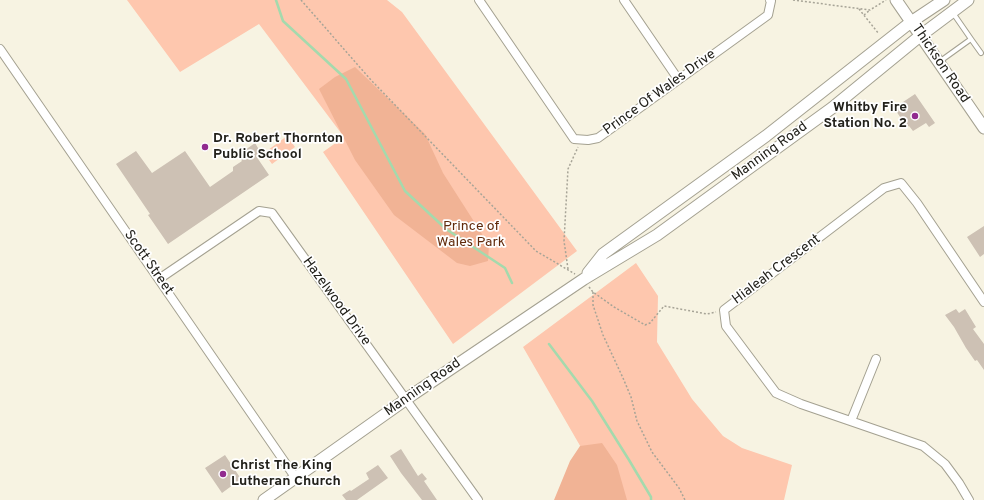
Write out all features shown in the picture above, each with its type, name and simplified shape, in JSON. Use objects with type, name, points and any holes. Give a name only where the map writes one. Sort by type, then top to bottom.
[{"type":"main road","name":"Thickson Road","points":[[896,0],[984,128]]},
{"type":"main road","name":"Manning Road","points":[[584,279],[603,254],[766,136],[911,22],[944,0]]},
{"type":"main road","name":"Manning Road","points":[[264,500],[406,399],[584,279],[656,235],[832,108],[920,36],[968,0]]},
{"type":"street","points":[[479,0],[574,139],[582,140]]},
{"type":"street","points":[[624,0],[678,79]]},
{"type":"street","name":"Prince Of Wales Drive","points":[[582,140],[598,138],[768,15],[770,0]]},
{"type":"street","name":"Scott Street","points":[[0,49],[295,477]]},
{"type":"street","name":"Hialeah Crescent","points":[[969,500],[945,464],[923,446],[801,404],[776,393],[726,326],[724,310],[884,188],[900,183],[917,203],[984,302]]},
{"type":"street","name":"Hazelwood Drive","points":[[159,279],[259,211],[272,212],[478,500]]},
{"type":"street","points":[[851,421],[876,358]]},
{"type":"lane","points":[[952,12],[981,53]]},
{"type":"lane","points":[[939,62],[971,39]]},
{"type":"path","points":[[301,0],[376,85],[536,252],[584,279],[593,292],[614,307],[645,325],[650,323],[664,306],[707,314],[724,310]]},
{"type":"path","points":[[794,0],[870,10]]},
{"type":"path","points":[[864,15],[886,0]]},
{"type":"path","points":[[859,9],[886,42]]},
{"type":"path","points":[[568,270],[564,241],[568,169],[582,140]]},
{"type":"path","points":[[593,292],[592,305],[600,328],[626,384],[637,421],[652,452],[679,488],[685,500]]},
{"type":"green space","name":"Prince of Wales Park","points":[[127,0],[387,0],[402,12],[577,251],[453,344],[323,152],[344,137],[259,24],[180,72]]},
{"type":"green space","points":[[355,67],[425,134],[443,173],[489,245],[488,261],[470,266],[457,263],[394,215],[355,160],[319,89],[335,77]]},
{"type":"green space","points":[[287,136],[295,147],[272,164],[264,153]]},
{"type":"green space","points":[[636,263],[658,296],[657,342],[692,399],[723,436],[742,448],[792,465],[784,500],[598,500],[590,463],[523,347]]},
{"type":"green space","points":[[602,443],[617,465],[627,500],[554,500],[570,461],[580,446]]},
{"type":"building","name":"Whitby Fire Station No. 2","points":[[915,94],[935,123],[929,127],[926,123],[913,131],[909,126],[907,127],[894,108]]},
{"type":"building","points":[[255,143],[261,153],[256,156],[269,175],[168,244],[148,215],[150,214],[116,164],[136,151],[152,173],[185,151],[210,187],[233,171],[233,167],[242,161],[238,155]]},
{"type":"building","points":[[984,226],[984,254],[980,257],[967,237]]},
{"type":"building","points":[[956,309],[959,313],[965,309],[976,327],[973,329],[984,344],[984,370],[977,360],[975,361],[945,315]]},
{"type":"building","points":[[401,449],[418,476],[422,473],[427,479],[424,481],[437,500],[422,500],[401,473],[390,456]]},
{"type":"building","name":"Christ The King Lutheran Church","points":[[225,455],[241,479],[222,493],[205,468]]},
{"type":"building","points":[[378,465],[388,478],[357,500],[346,500],[342,495],[369,479],[366,473]]},
{"type":"waterway","points":[[276,0],[283,21],[346,79],[405,191],[446,229],[505,268],[512,283]]},
{"type":"waterway","points":[[549,344],[592,401],[629,460],[651,497],[651,500]]},
{"type":"place","name":"Whitby Fire Station No. 2","points":[[915,116]]},
{"type":"place","name":"Dr. Robert Thornton Public School","points":[[205,147]]},
{"type":"place","name":"Christ The King Lutheran Church","points":[[223,474]]}]
